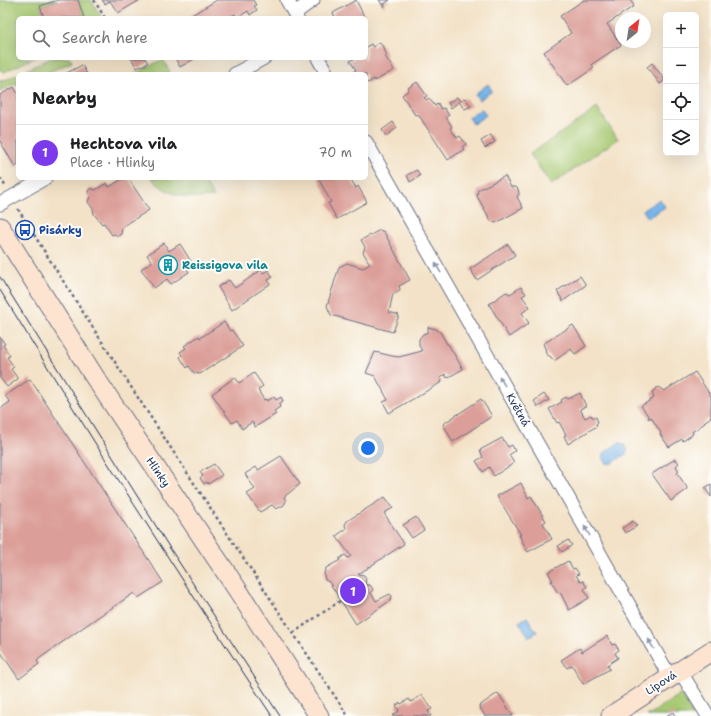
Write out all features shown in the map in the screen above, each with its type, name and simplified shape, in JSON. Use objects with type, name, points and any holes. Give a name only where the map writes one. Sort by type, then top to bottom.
[{"type":"street","points":[[287,0],[296,15],[313,0]]},
{"type":"street","points":[[239,72],[260,60]]},
{"type":"street","points":[[319,60],[326,72]]},
{"type":"street","name":"Květná","points":[[368,145],[675,674],[708,716]]},
{"type":"street","points":[[0,204],[42,180]]},
{"type":"street","name":"Hlinky","points":[[0,226],[94,376],[237,589],[318,716]]},
{"type":"street","name":"Lipová","points":[[611,716],[711,651]]},
{"type":"path","points":[[94,0],[104,16]]},
{"type":"path","points":[[0,178],[6,187]]},
{"type":"path","points":[[16,205],[72,296],[250,570],[348,716]]},
{"type":"path","points":[[293,633],[340,601]]},
{"type":"green space","points":[[0,0],[58,0],[40,6],[44,16],[16,16],[16,60],[30,60],[4,72],[0,70]]},
{"type":"green space","points":[[78,0],[91,0],[101,16],[83,16]]},
{"type":"green space","points":[[47,60],[71,60],[72,62],[49,72],[22,72]]},
{"type":"green space","points":[[164,60],[170,72],[139,72]]},
{"type":"green space","points":[[16,75],[16,83],[0,91],[0,80],[3,81]]},
{"type":"green space","points":[[597,108],[618,139],[551,185],[530,154]]},
{"type":"green space","points":[[153,180],[203,180],[214,197],[188,197],[172,193]]},
{"type":"green space","points":[[681,694],[693,716],[647,716]]},
{"type":"water","points":[[488,84],[492,91],[479,100],[475,94]]},
{"type":"water","points":[[482,109],[486,115],[473,124],[469,117]]},
{"type":"water","points":[[660,199],[665,207],[648,218],[643,210]]},
{"type":"water","points":[[620,442],[621,444],[623,443],[628,450],[626,452],[627,453],[611,464],[607,464],[602,456]]},
{"type":"water","points":[[527,617],[537,632],[529,637],[519,622]]},
{"type":"building","points":[[58,0],[78,0],[83,16],[43,16],[40,6]]},
{"type":"building","points":[[102,0],[140,0],[118,13],[110,1],[105,4]]},
{"type":"building","points":[[217,0],[253,0],[256,5],[254,6],[257,10],[250,15],[248,11],[240,16],[236,16],[235,14],[232,16],[190,16]]},
{"type":"building","points":[[356,0],[364,16],[334,16],[333,13]]},
{"type":"building","points":[[379,0],[390,0],[384,4],[384,7]]},
{"type":"building","points":[[584,0],[630,0],[634,6],[625,12],[615,12],[615,19],[607,24],[615,36],[615,48],[616,48],[592,64],[594,68],[567,86],[544,52],[571,33],[560,16]]},
{"type":"building","points":[[380,42],[387,55],[385,56],[394,70],[375,81],[374,79],[368,83],[368,72],[354,72],[356,70],[350,61],[368,60],[368,46],[371,44],[373,47]]},
{"type":"building","points":[[132,60],[146,60],[148,63],[137,68]]},
{"type":"building","points":[[176,60],[192,60],[180,67]]},
{"type":"building","points":[[652,63],[663,77],[663,82],[660,84],[647,67]]},
{"type":"building","points":[[82,65],[86,72],[69,72]]},
{"type":"building","points":[[417,82],[427,96],[424,98],[426,100],[429,98],[435,106],[438,103],[441,109],[444,108],[449,115],[446,117],[452,127],[450,128],[457,138],[460,136],[466,144],[462,147],[464,149],[448,160],[418,114],[415,115],[402,95],[409,90],[408,88]]},
{"type":"building","points":[[14,87],[16,90],[15,167],[0,141],[0,95]]},
{"type":"building","points":[[457,97],[460,101],[451,108],[448,103]]},
{"type":"building","points":[[465,98],[471,106],[465,109],[459,102]]},
{"type":"building","points":[[393,122],[397,128],[386,136],[382,130]]},
{"type":"building","points":[[491,135],[495,142],[485,148],[481,141]]},
{"type":"building","points":[[417,170],[420,176],[410,182],[407,175]]},
{"type":"building","points":[[505,176],[511,187],[516,187],[518,189],[519,194],[517,197],[523,208],[496,223],[491,221],[477,196],[478,190]]},
{"type":"building","points":[[121,180],[129,180],[149,210],[122,227],[121,234],[118,236],[114,234],[112,235],[104,223],[102,224],[94,214],[93,209],[88,202],[90,196],[88,191],[91,188],[95,190],[107,183],[109,187]]},
{"type":"building","points":[[319,180],[351,180],[356,188],[358,186],[367,202],[337,219],[328,203],[331,202]]},
{"type":"building","points":[[380,230],[384,232],[410,280],[399,286],[399,291],[393,294],[389,312],[399,315],[393,332],[331,315],[327,306],[339,267],[347,263],[363,268],[370,264],[363,252],[365,247],[361,240]]},
{"type":"building","name":"Reissigova vila","points":[[164,243],[169,251],[180,244],[192,263],[186,267],[189,272],[171,284],[167,279],[154,288],[141,269],[152,262],[147,255]]},
{"type":"building","points":[[508,244],[515,255],[477,280],[470,269]]},
{"type":"building","points":[[261,270],[263,273],[268,270],[273,277],[268,280],[270,284],[232,310],[218,287],[229,280],[235,288]]},
{"type":"building","points":[[580,276],[586,285],[563,301],[557,291]]},
{"type":"building","points":[[521,287],[526,294],[522,296],[530,307],[522,313],[529,323],[509,337],[489,304],[506,292],[510,294]]},
{"type":"building","points":[[224,322],[230,331],[232,330],[243,346],[200,374],[194,373],[189,366],[187,368],[180,357],[182,355],[180,352],[186,348],[184,346],[199,336],[200,338]]},
{"type":"building","points":[[573,325],[586,346],[575,354],[571,349],[554,361],[546,354],[543,344]]},
{"type":"building","points":[[428,327],[436,329],[440,332],[463,369],[447,378],[445,374],[440,378],[442,382],[389,413],[383,402],[388,400],[375,376],[366,373],[375,352],[399,357],[422,351],[419,345],[419,339],[423,334],[428,332]]},
{"type":"building","points":[[0,337],[10,356],[7,357],[14,367],[11,369],[18,379],[7,387],[0,378]]},
{"type":"building","points":[[695,372],[711,396],[711,417],[692,432],[693,434],[683,441],[682,439],[669,447],[651,417],[648,419],[649,417],[641,406],[654,398],[652,393],[658,387],[664,391]]},
{"type":"building","points":[[254,373],[263,386],[258,390],[264,400],[266,399],[267,401],[274,397],[276,400],[281,397],[283,401],[279,404],[280,407],[274,411],[276,414],[255,427],[252,422],[242,429],[237,420],[232,423],[212,394],[235,377],[239,383]]},
{"type":"building","points":[[30,379],[163,582],[138,598],[134,593],[98,617],[40,658],[37,661],[39,664],[19,679],[0,651],[0,409],[10,402],[5,396]]},
{"type":"building","points":[[580,393],[586,406],[580,409],[585,418],[591,415],[592,417],[596,417],[598,422],[596,424],[597,426],[568,444],[564,436],[566,435],[559,422],[557,423],[549,409],[562,402],[561,400],[566,397],[568,399]]},
{"type":"building","points":[[544,394],[549,400],[538,407],[534,401]]},
{"type":"building","points":[[481,399],[492,416],[453,442],[443,424]]},
{"type":"building","points":[[502,438],[508,447],[512,445],[515,451],[509,455],[514,463],[494,476],[489,467],[483,472],[476,461],[483,457],[480,450]]},
{"type":"building","points":[[281,456],[300,484],[284,497],[286,501],[284,505],[276,509],[272,505],[260,512],[247,494],[255,489],[245,474],[256,467],[258,470]]},
{"type":"building","points":[[675,459],[679,463],[676,466],[679,471],[677,473],[688,489],[671,501],[652,474]]},
{"type":"building","points":[[214,464],[222,475],[208,484],[207,482],[204,484],[200,478],[203,476],[200,472]]},
{"type":"building","points":[[521,483],[528,498],[531,496],[546,521],[543,523],[552,539],[528,552],[519,535],[521,535],[497,496]]},
{"type":"building","points":[[711,484],[711,497],[705,488]]},
{"type":"building","points":[[385,497],[393,508],[384,513],[404,544],[369,567],[368,566],[368,568],[358,574],[364,575],[366,578],[365,584],[371,586],[373,589],[371,593],[376,601],[390,594],[392,596],[391,600],[356,624],[329,582],[325,580],[324,573],[326,568],[340,560],[339,559],[345,555],[348,558],[351,556],[336,536],[346,529],[345,525],[347,521]]},
{"type":"building","points":[[416,517],[424,530],[412,538],[403,525]]},
{"type":"building","points":[[633,521],[637,526],[625,533],[622,528]]},
{"type":"building","points":[[568,540],[572,545],[562,552],[558,546]]},
{"type":"building","points":[[568,561],[573,569],[575,568],[579,574],[576,575],[580,582],[583,581],[587,587],[584,589],[589,598],[569,610],[560,592],[558,593],[551,581],[553,581],[548,572]]},
{"type":"building","points":[[607,636],[612,645],[615,644],[619,650],[615,653],[618,658],[607,665],[610,669],[583,684],[572,665],[567,668],[561,660],[580,648],[582,652]]},
{"type":"building","points":[[498,693],[513,716],[485,716],[479,706]]},
{"type":"building","points":[[422,695],[432,709],[428,711],[431,716],[392,716],[399,711],[396,705],[399,704],[399,702],[401,704],[409,699],[411,702]]},
{"type":"building","points":[[673,712],[675,716],[666,716]]},
{"type":"tram line","points":[[0,277],[171,550],[280,716]]},
{"type":"tram line","points":[[0,290],[134,504],[272,716]]},
{"type":"place","name":"Pisárky","points":[[25,230]]},
{"type":"place","name":"Reissigova vila","points":[[168,265]]},
{"type":"place","name":"Hechtova vila","points":[[353,591]]}]
